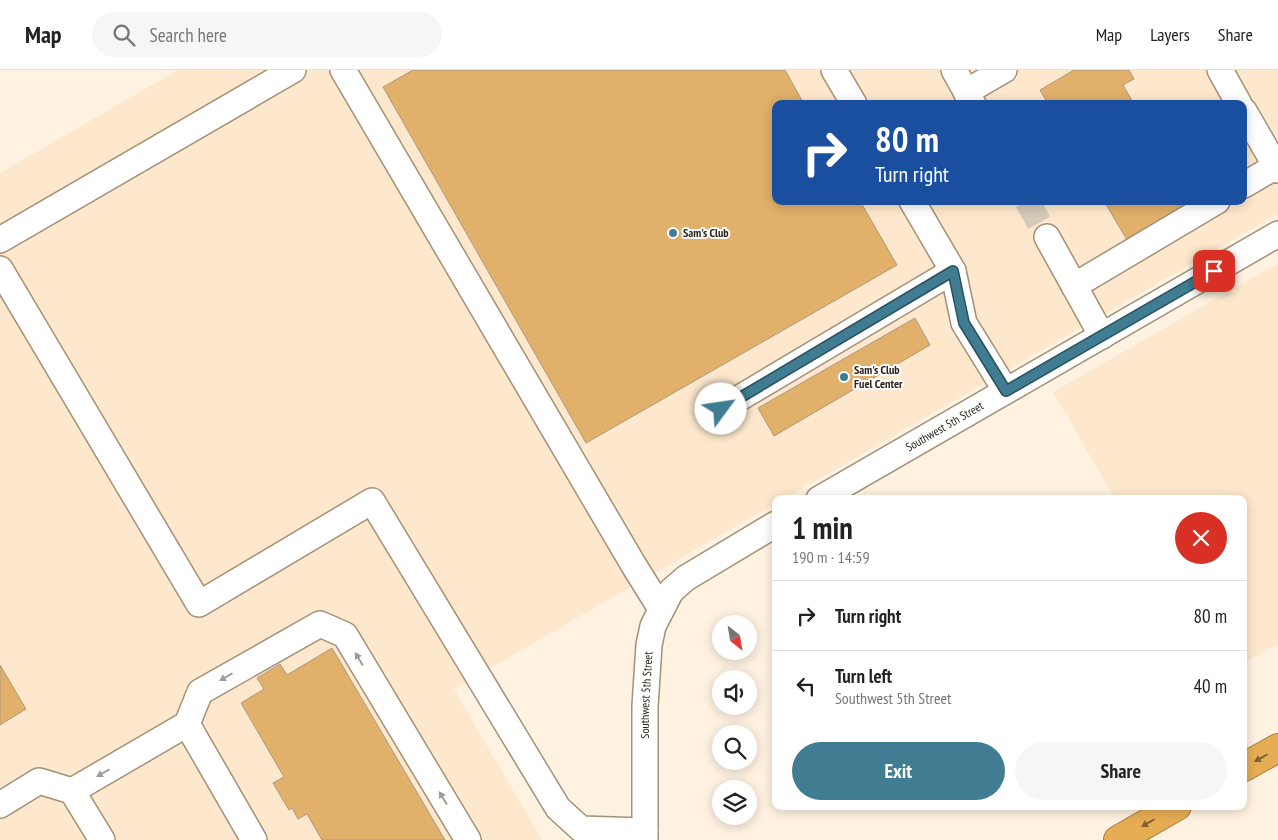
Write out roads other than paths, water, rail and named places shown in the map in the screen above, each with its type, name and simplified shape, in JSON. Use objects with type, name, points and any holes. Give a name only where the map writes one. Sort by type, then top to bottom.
[{"type":"highway","points":[[1247,766],[1278,748]]},
{"type":"highway","points":[[1118,840],[1170,810]]},
{"type":"street","points":[[0,240],[293,70]]},
{"type":"street","points":[[343,70],[661,609]]},
{"type":"street","points":[[834,70],[852,100]]},
{"type":"street","points":[[954,70],[970,98],[1004,70]]},
{"type":"street","points":[[1220,70],[1238,100]]},
{"type":"street","points":[[1247,116],[1277,167],[1247,183]]},
{"type":"street","points":[[914,205],[953,271],[964,323],[1006,391]]},
{"type":"street","points":[[1074,286],[1210,205]]},
{"type":"street","name":"Southwest 5th Street","points":[[826,495],[1278,234]]},
{"type":"street","points":[[1047,237],[1102,336]]},
{"type":"street","points":[[0,269],[199,604],[372,501],[558,808],[581,829],[645,836]]},
{"type":"street","points":[[721,409],[953,271]]},
{"type":"street","name":"Southwest 5th Street","points":[[645,836],[647,679],[649,645],[653,626],[671,591],[686,578],[772,526]]},
{"type":"street","points":[[72,791],[187,724],[200,692],[320,624],[345,635],[468,840]]},
{"type":"street","points":[[187,724],[254,840]]},
{"type":"street","points":[[0,805],[39,781],[72,791],[102,840]]},
{"type":"tunnel","points":[[1029,205],[1047,237]]},
{"type":"place","name":"Sam's Club","points":[[673,233]]},
{"type":"place","name":"Sam's Club Fuel Center","points":[[844,377]]}]
